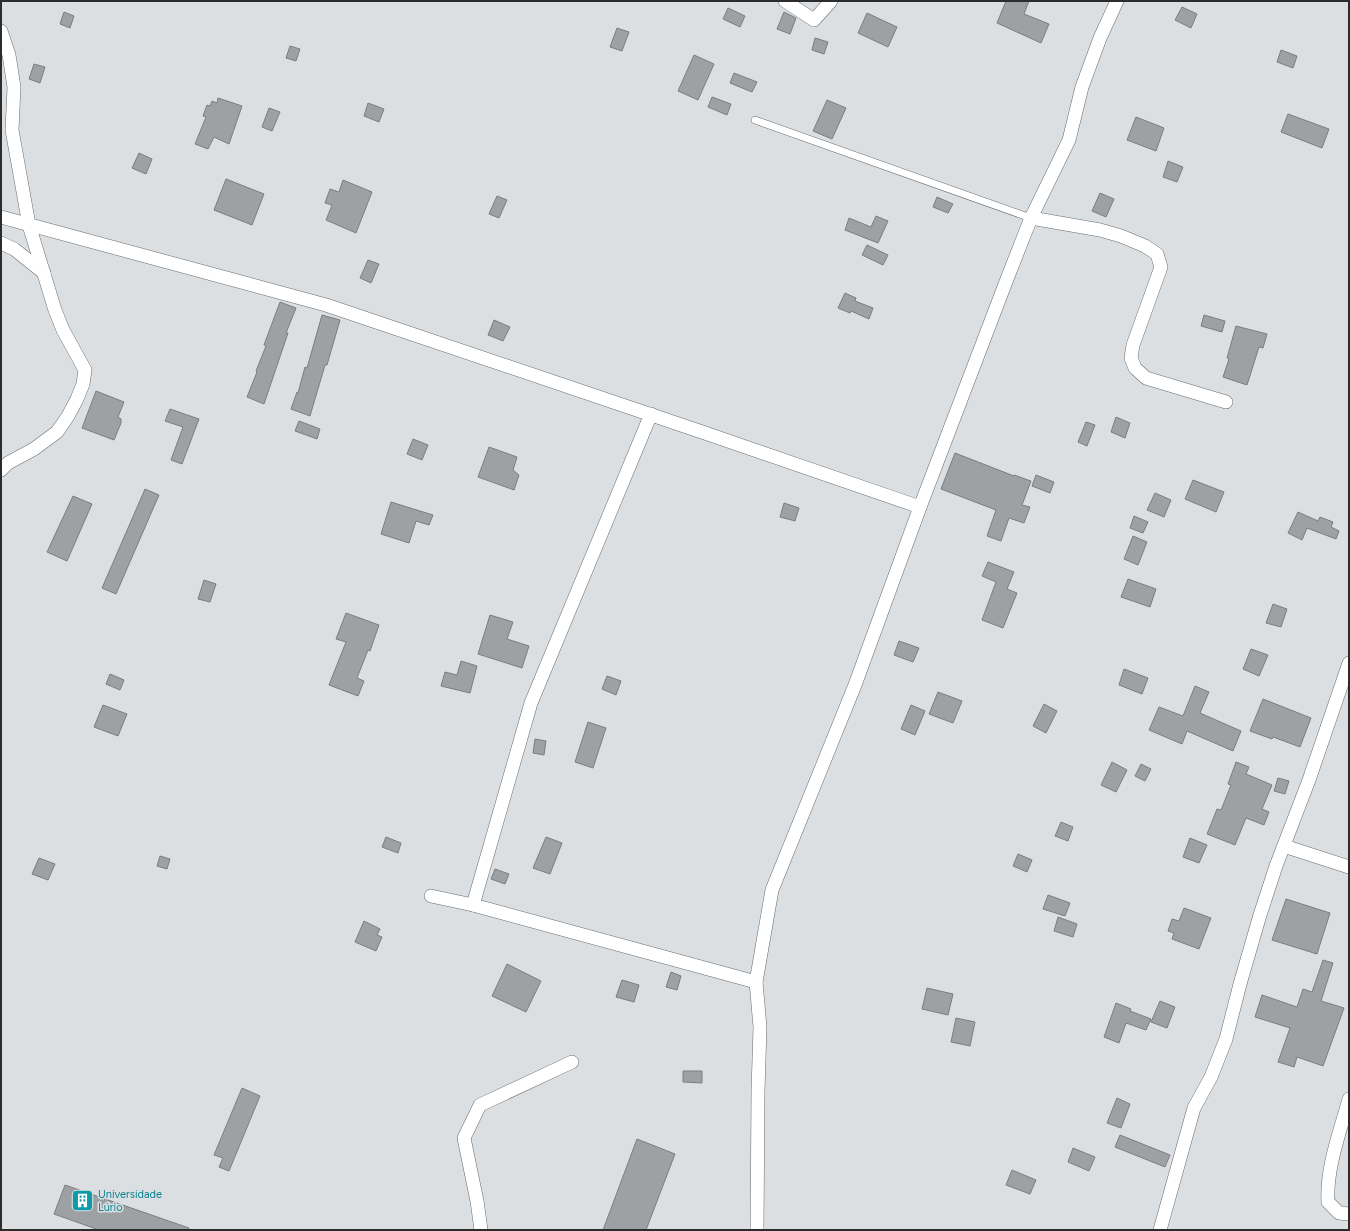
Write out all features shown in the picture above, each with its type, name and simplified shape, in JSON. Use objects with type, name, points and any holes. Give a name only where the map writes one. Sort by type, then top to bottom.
[{"type":"street","points":[[784,1],[814,20],[831,1]]},
{"type":"street","points":[[757,1230],[760,1027],[756,982],[772,890],[855,685],[920,507],[1031,218],[1068,140],[1082,87],[1100,38],[1117,1]]},
{"type":"street","points":[[1,31],[9,55],[14,88],[12,130],[29,225],[55,310],[63,330],[85,370],[83,384],[68,416],[57,432],[34,449],[8,463],[1,470]]},
{"type":"street","points":[[1,217],[326,305],[651,414],[920,507]]},
{"type":"street","points":[[1031,218],[1100,230],[1121,236],[1145,246],[1157,254],[1161,267],[1133,345],[1131,358],[1135,368],[1146,378],[1226,402]]},
{"type":"street","points":[[1,243],[14,249],[44,273]]},
{"type":"street","points":[[473,905],[531,703],[651,414]]},
{"type":"street","points":[[1160,1230],[1194,1108],[1211,1077],[1226,1039],[1260,915],[1309,780],[1349,663]]},
{"type":"street","points":[[1284,846],[1349,867]]},
{"type":"street","points":[[431,896],[473,905],[756,982]]},
{"type":"street","points":[[481,1230],[477,1201],[464,1138],[480,1105],[572,1062]]},
{"type":"street","points":[[1349,1099],[1335,1151],[1328,1190],[1328,1202],[1339,1212],[1349,1214]]},
{"type":"lane","points":[[755,120],[1031,218]]},
{"type":"building","points":[[1006,1],[1029,1],[1024,14],[1049,24],[1041,43],[997,23]]},
{"type":"building","points":[[1182,7],[1197,14],[1191,28],[1175,20]]},
{"type":"building","points":[[728,8],[745,16],[740,27],[723,19]]},
{"type":"building","points":[[64,12],[74,16],[70,28],[60,24]]},
{"type":"building","points":[[784,12],[796,18],[790,34],[777,29]]},
{"type":"building","points":[[867,13],[897,27],[888,47],[858,33]]},
{"type":"building","points":[[617,28],[629,32],[622,51],[610,47]]},
{"type":"building","points":[[815,38],[828,42],[824,54],[812,50]]},
{"type":"building","points":[[290,46],[300,49],[296,61],[286,58]]},
{"type":"building","points":[[1281,50],[1297,56],[1293,68],[1277,62]]},
{"type":"building","points":[[694,55],[714,64],[698,100],[678,91]]},
{"type":"building","points":[[34,64],[45,67],[40,83],[29,79]]},
{"type":"building","points":[[734,73],[757,82],[752,92],[730,83]]},
{"type":"building","points":[[712,97],[731,104],[727,115],[708,107]]},
{"type":"building","points":[[218,98],[242,106],[229,144],[214,137],[208,149],[195,144],[206,117],[203,116],[207,105],[210,106],[212,101],[217,103]]},
{"type":"building","points":[[827,100],[846,108],[832,139],[813,131]]},
{"type":"building","points":[[368,103],[384,109],[379,122],[364,116]]},
{"type":"building","points":[[269,108],[280,112],[272,131],[262,127]]},
{"type":"building","points":[[1288,114],[1329,129],[1322,148],[1281,132]]},
{"type":"building","points":[[1136,117],[1164,128],[1156,151],[1127,140]]},
{"type":"building","points":[[139,153],[152,159],[146,174],[132,168]]},
{"type":"building","points":[[1168,161],[1183,167],[1177,182],[1163,177]]},
{"type":"building","points":[[226,179],[264,194],[252,225],[214,210]]},
{"type":"building","points":[[343,180],[372,192],[356,233],[326,220],[332,205],[325,203],[330,189],[339,192]]},
{"type":"building","points":[[1100,193],[1114,199],[1106,217],[1092,211]]},
{"type":"building","points":[[497,196],[507,200],[499,218],[489,214]]},
{"type":"building","points":[[937,197],[953,204],[948,213],[933,207]]},
{"type":"building","points":[[876,216],[888,221],[878,243],[845,230],[849,218],[871,227]]},
{"type":"building","points":[[867,245],[888,255],[883,265],[862,255]]},
{"type":"building","points":[[368,260],[379,264],[371,283],[360,278]]},
{"type":"building","points":[[845,293],[856,298],[855,301],[873,308],[869,319],[851,311],[850,313],[838,308]]},
{"type":"building","points":[[280,302],[296,308],[286,333],[288,333],[264,404],[247,397],[257,372],[256,371],[266,346],[264,345]]},
{"type":"building","points":[[322,315],[340,320],[310,416],[291,409],[297,392],[298,393],[305,367],[307,368]]},
{"type":"building","points":[[1204,315],[1225,321],[1222,332],[1201,326]]},
{"type":"building","points":[[494,320],[510,327],[503,341],[488,335]]},
{"type":"building","points":[[1236,326],[1267,334],[1263,348],[1259,347],[1247,385],[1223,377],[1229,359],[1227,358]]},
{"type":"building","points":[[96,391],[124,402],[118,417],[121,419],[121,423],[114,440],[82,428]]},
{"type":"building","points":[[170,409],[199,419],[182,464],[171,460],[183,427],[165,421]]},
{"type":"building","points":[[1116,417],[1130,423],[1125,438],[1111,432]]},
{"type":"building","points":[[299,421],[320,429],[317,439],[295,431]]},
{"type":"building","points":[[1086,422],[1095,425],[1087,446],[1078,442]]},
{"type":"building","points":[[413,439],[428,445],[422,460],[407,454]]},
{"type":"building","points":[[489,447],[517,457],[513,470],[519,475],[514,490],[478,477]]},
{"type":"building","points":[[955,453],[1031,481],[1022,505],[1030,507],[1024,523],[1009,518],[1001,541],[987,536],[996,510],[941,489]]},
{"type":"building","points":[[1036,475],[1054,482],[1050,493],[1032,486]]},
{"type":"building","points":[[1193,480],[1224,492],[1216,512],[1185,499]]},
{"type":"building","points":[[145,489],[159,495],[116,594],[102,588]]},
{"type":"building","points":[[1155,493],[1171,500],[1164,517],[1147,510]]},
{"type":"building","points":[[73,496],[92,504],[67,561],[47,552]]},
{"type":"building","points":[[391,502],[433,515],[429,525],[416,521],[409,543],[381,534]]},
{"type":"building","points":[[784,503],[799,508],[795,521],[780,517]]},
{"type":"building","points":[[1298,512],[1318,521],[1320,517],[1333,522],[1331,527],[1339,531],[1336,539],[1307,528],[1302,540],[1288,533]]},
{"type":"building","points":[[1134,516],[1148,522],[1143,533],[1130,528]]},
{"type":"building","points":[[1133,536],[1147,542],[1138,565],[1124,559]]},
{"type":"building","points":[[988,562],[1014,572],[1007,589],[1017,593],[1003,628],[982,620],[996,582],[982,576]]},
{"type":"building","points":[[1128,579],[1156,589],[1150,607],[1121,597]]},
{"type":"building","points":[[204,580],[216,584],[210,602],[198,599]]},
{"type":"building","points":[[1273,604],[1287,609],[1281,627],[1266,623]]},
{"type":"building","points":[[346,613],[379,625],[370,651],[368,650],[357,678],[364,681],[358,696],[329,685],[346,642],[336,639]]},
{"type":"building","points":[[490,615],[513,622],[507,639],[529,646],[522,668],[478,654]]},
{"type":"building","points":[[899,641],[919,648],[913,662],[894,655]]},
{"type":"building","points":[[1251,649],[1268,655],[1259,676],[1243,669]]},
{"type":"building","points":[[461,661],[477,666],[470,693],[441,686],[445,672],[457,675]]},
{"type":"building","points":[[1124,669],[1148,678],[1142,694],[1119,685]]},
{"type":"building","points":[[110,674],[124,680],[120,690],[106,684]]},
{"type":"building","points":[[607,676],[621,681],[616,695],[602,689]]},
{"type":"building","points":[[1195,686],[1209,692],[1200,713],[1241,731],[1233,751],[1187,731],[1182,744],[1149,730],[1159,707],[1183,716]]},
{"type":"building","points":[[938,692],[962,701],[953,723],[929,714]]},
{"type":"building","points":[[1263,699],[1311,718],[1300,747],[1273,737],[1272,739],[1250,731]]},
{"type":"building","points":[[1044,704],[1057,711],[1046,733],[1033,726]]},
{"type":"building","points":[[103,705],[127,714],[118,736],[94,727]]},
{"type":"building","points":[[911,705],[925,711],[915,735],[901,729]]},
{"type":"building","points":[[588,722],[606,728],[593,768],[575,762]]},
{"type":"building","points":[[535,739],[546,741],[544,755],[533,753]]},
{"type":"building","points":[[1112,762],[1127,770],[1116,792],[1101,785]]},
{"type":"building","points":[[1236,762],[1249,767],[1246,774],[1272,785],[1262,809],[1269,812],[1264,825],[1246,818],[1235,845],[1207,834],[1217,809],[1221,810],[1231,785],[1228,784]]},
{"type":"building","points":[[1141,764],[1151,769],[1145,781],[1135,776]]},
{"type":"building","points":[[1278,778],[1289,781],[1285,794],[1274,791]]},
{"type":"building","points":[[1061,822],[1073,827],[1068,841],[1055,836]]},
{"type":"building","points":[[386,837],[401,843],[398,853],[382,847]]},
{"type":"building","points":[[546,837],[562,843],[550,874],[533,868]]},
{"type":"building","points":[[1190,838],[1207,845],[1199,863],[1183,857]]},
{"type":"building","points":[[1018,854],[1032,860],[1027,872],[1013,866]]},
{"type":"building","points":[[160,856],[170,859],[167,869],[157,866]]},
{"type":"building","points":[[39,858],[55,864],[48,880],[32,874]]},
{"type":"building","points":[[495,869],[509,874],[505,884],[491,879]]},
{"type":"building","points":[[1048,895],[1070,903],[1065,916],[1043,909]]},
{"type":"building","points":[[1286,899],[1330,913],[1317,954],[1272,940]]},
{"type":"building","points":[[1184,908],[1211,918],[1199,949],[1172,939],[1174,933],[1168,931],[1172,919],[1179,921]]},
{"type":"building","points":[[1058,917],[1077,924],[1073,937],[1054,931]]},
{"type":"building","points":[[364,921],[380,929],[377,935],[382,937],[376,951],[355,942]]},
{"type":"building","points":[[1323,960],[1333,963],[1321,1001],[1344,1008],[1323,1066],[1297,1057],[1294,1067],[1278,1062],[1290,1028],[1255,1017],[1262,995],[1297,1007],[1303,989],[1312,992]]},
{"type":"building","points":[[507,964],[541,981],[526,1012],[492,996]]},
{"type":"building","points":[[671,972],[681,976],[677,990],[666,987]]},
{"type":"building","points":[[622,980],[639,985],[634,1002],[616,997]]},
{"type":"building","points":[[927,988],[953,994],[948,1015],[922,1009]]},
{"type":"building","points":[[1160,1001],[1175,1007],[1167,1028],[1151,1022]]},
{"type":"building","points":[[1116,1003],[1131,1009],[1130,1011],[1151,1019],[1146,1030],[1126,1023],[1119,1043],[1104,1037]]},
{"type":"building","points":[[956,1018],[975,1022],[970,1046],[951,1042]]},
{"type":"building","points":[[683,1071],[702,1071],[702,1083],[683,1082]]},
{"type":"building","points":[[242,1088],[260,1096],[229,1171],[219,1167],[223,1158],[214,1155]]},
{"type":"building","points":[[1117,1098],[1130,1104],[1121,1128],[1107,1123]]},
{"type":"building","points":[[1120,1135],[1170,1155],[1165,1167],[1115,1147]]},
{"type":"building","points":[[637,1139],[675,1154],[646,1230],[603,1230]]},
{"type":"building","points":[[1073,1148],[1095,1157],[1089,1171],[1068,1162]]},
{"type":"building","points":[[1012,1170],[1036,1180],[1030,1194],[1006,1185]]},
{"type":"building","name":"Universidade Lúrio","points":[[65,1185],[189,1228],[189,1230],[99,1230],[54,1214]]},
{"type":"place","name":"Universidade Lúrio","points":[[83,1200]]}]
